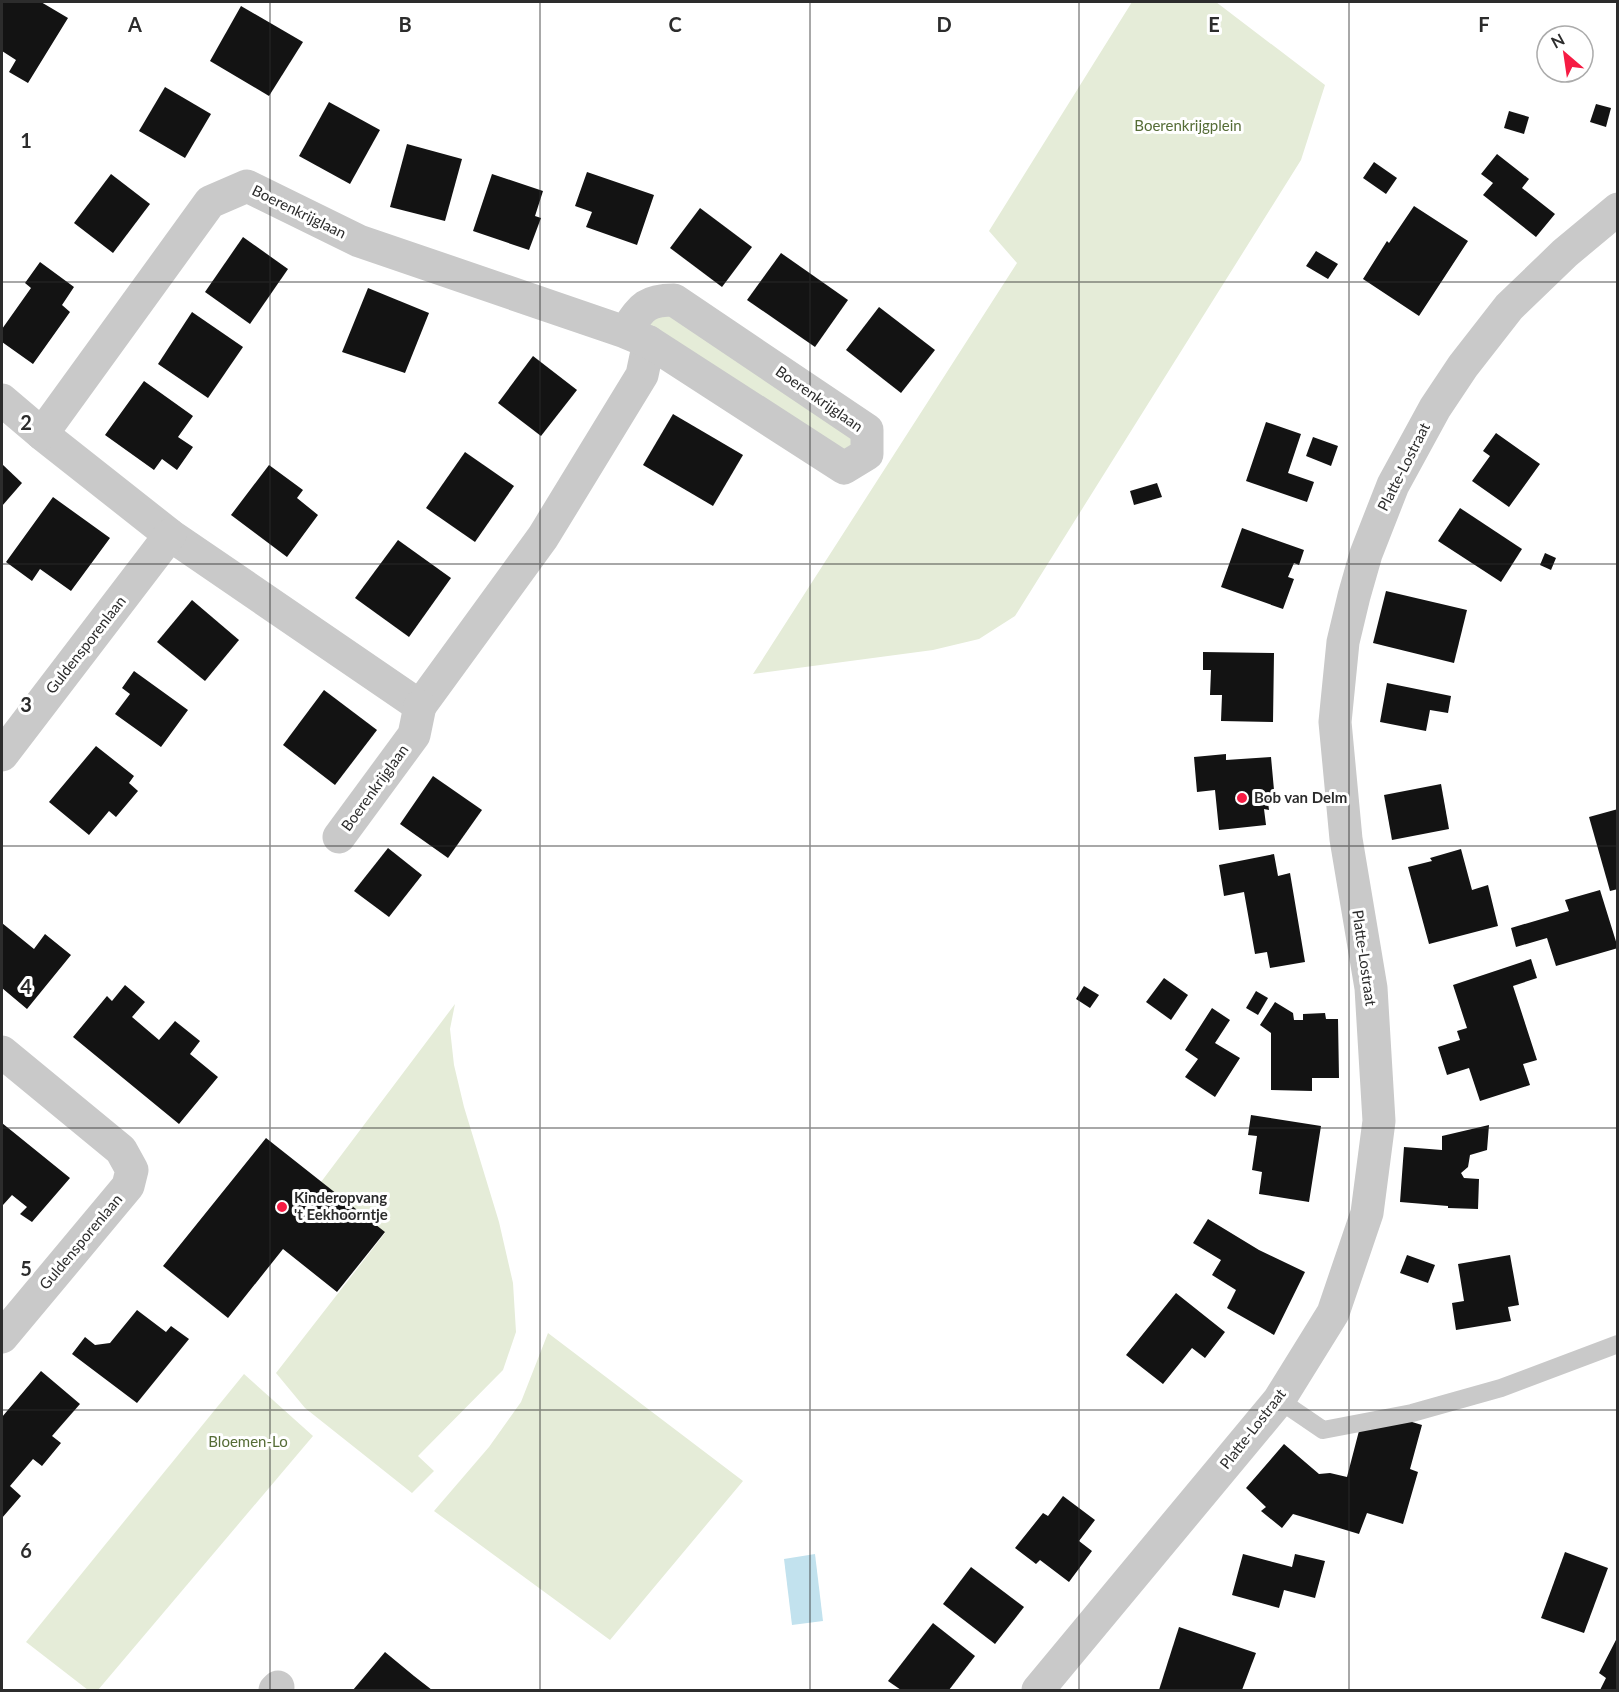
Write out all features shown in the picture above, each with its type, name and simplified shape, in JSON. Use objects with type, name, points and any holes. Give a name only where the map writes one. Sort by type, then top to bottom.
[{"type":"street","name":"Boerenkrijglaan","points":[[42,434],[210,202],[247,186],[359,241],[649,344],[844,468],[867,454],[867,430],[674,300],[657,300],[644,305],[649,344],[642,375],[543,537],[420,706],[414,735],[339,837]]},
{"type":"street","name":"Platte-Lostraat","points":[[1038,1690],[1279,1400],[1333,1313],[1367,1213],[1379,1121],[1371,988],[1346,839],[1335,722],[1343,642],[1357,585],[1378,520],[1393,484],[1430,416],[1463,366],[1509,308],[1565,253],[1617,209]]},
{"type":"street","points":[[2,400],[170,535],[420,706]]},
{"type":"street","name":"Guldensporenlaan","points":[[2,755],[170,535]]},
{"type":"street","name":"Guldensporenlaan","points":[[2,1052],[121,1150],[132,1170],[128,1186],[2,1337]]},
{"type":"lane","points":[[1279,1400],[1323,1430],[1412,1413],[1502,1388],[1617,1344]]},
{"type":"green space","name":"Boerenkrijgplein","points":[[1132,2],[1216,2],[1325,85],[1301,160],[1015,616],[979,639],[933,650],[753,674],[1017,263],[989,231]]},
{"type":"green space","points":[[658,307],[854,430],[850,454],[651,329],[647,318]]},
{"type":"green space","points":[[455,1004],[450,1029],[454,1065],[464,1107],[499,1222],[513,1283],[516,1332],[503,1370],[418,1456],[434,1471],[412,1493],[305,1408],[276,1373],[385,1233],[321,1182]]},
{"type":"green space","points":[[548,1333],[743,1481],[610,1640],[434,1511],[489,1447],[521,1402]]},
{"type":"green space","name":"Bloemen-Lo","points":[[244,1374],[313,1436],[98,1690],[88,1690],[26,1642]]},
{"type":"water","points":[[815,1554],[823,1621],[792,1625],[784,1559]]},
{"type":"building","points":[[2,2],[41,2],[68,18],[28,83],[9,72],[16,60],[2,51]]},
{"type":"building","points":[[241,6],[303,42],[269,96],[210,61]]},
{"type":"building","points":[[165,87],[211,114],[185,158],[139,131]]},
{"type":"building","points":[[329,102],[380,130],[350,184],[299,156]]},
{"type":"building","points":[[1596,104],[1611,108],[1606,127],[1590,122]]},
{"type":"building","points":[[1509,111],[1529,117],[1524,134],[1504,128]]},
{"type":"building","points":[[407,144],[462,159],[445,221],[390,207]]},
{"type":"building","points":[[1497,154],[1529,179],[1522,188],[1555,214],[1536,237],[1483,195],[1493,183],[1481,174]]},
{"type":"building","points":[[1374,162],[1397,178],[1386,194],[1363,178]]},
{"type":"building","points":[[587,172],[654,195],[637,245],[586,227],[592,212],[575,206]]},
{"type":"building","points":[[111,174],[150,204],[113,253],[74,223]]},
{"type":"building","points":[[492,174],[543,191],[535,216],[541,218],[529,250],[473,231]]},
{"type":"building","points":[[1414,206],[1468,241],[1419,316],[1363,279],[1387,241],[1389,243]]},
{"type":"building","points":[[700,208],[752,247],[722,287],[670,248]]},
{"type":"building","points":[[243,237],[288,269],[250,324],[205,292]]},
{"type":"building","points":[[1316,251],[1338,264],[1328,279],[1306,266]]},
{"type":"building","points":[[781,253],[848,300],[815,347],[747,300]]},
{"type":"building","points":[[40,262],[74,287],[62,305],[70,312],[33,364],[2,342],[2,329],[31,288],[25,283]]},
{"type":"building","points":[[368,288],[429,313],[405,373],[342,352]]},
{"type":"building","points":[[879,307],[935,350],[901,393],[846,350]]},
{"type":"building","points":[[192,312],[243,347],[208,398],[158,364]]},
{"type":"building","points":[[533,356],[577,390],[541,436],[498,403]]},
{"type":"building","points":[[144,381],[193,416],[178,437],[193,447],[177,470],[162,459],[154,470],[105,435]]},
{"type":"building","points":[[673,414],[743,455],[713,506],[643,465]]},
{"type":"building","points":[[1266,422],[1301,434],[1288,473],[1314,482],[1307,502],[1246,481]]},
{"type":"building","points":[[1496,433],[1540,464],[1509,507],[1472,481],[1490,456],[1483,451]]},
{"type":"building","points":[[1313,437],[1338,446],[1331,466],[1306,456]]},
{"type":"building","points":[[465,452],[514,486],[475,542],[426,508]]},
{"type":"building","points":[[2,464],[22,483],[2,506]]},
{"type":"building","points":[[269,465],[303,490],[297,498],[318,515],[287,557],[231,515]]},
{"type":"building","points":[[1157,483],[1162,497],[1134,505],[1130,491]]},
{"type":"building","points":[[53,497],[110,538],[71,591],[40,569],[32,581],[6,562]]},
{"type":"building","points":[[1460,508],[1522,549],[1501,582],[1438,541]]},
{"type":"building","points":[[1242,528],[1304,550],[1299,565],[1294,563],[1288,577],[1294,579],[1283,609],[1221,587]]},
{"type":"building","points":[[398,540],[451,578],[409,637],[355,598]]},
{"type":"building","points":[[1545,553],[1556,558],[1551,570],[1540,565]]},
{"type":"building","points":[[1386,591],[1467,610],[1454,663],[1373,643]]},
{"type":"building","points":[[192,600],[239,640],[205,681],[157,642]]},
{"type":"building","points":[[1203,652],[1274,653],[1273,722],[1221,721],[1222,695],[1210,695],[1211,670],[1203,670]]},
{"type":"building","points":[[134,671],[188,710],[161,747],[115,714],[130,694],[122,688]]},
{"type":"building","points":[[1387,683],[1451,696],[1448,713],[1430,710],[1426,731],[1380,722]]},
{"type":"building","points":[[324,690],[377,730],[335,785],[283,745]]},
{"type":"building","points":[[96,746],[134,776],[129,783],[138,791],[116,817],[109,811],[89,835],[49,802]]},
{"type":"building","points":[[1226,754],[1226,760],[1271,757],[1275,801],[1268,802],[1269,810],[1264,809],[1266,825],[1219,830],[1215,790],[1197,792],[1194,757]]},
{"type":"building","points":[[433,776],[482,810],[448,858],[400,824]]},
{"type":"building","points":[[1441,784],[1449,829],[1392,840],[1384,795]]},
{"type":"building","points":[[1618,809],[1618,889],[1610,891],[1589,817]]},
{"type":"building","points":[[388,848],[422,875],[389,917],[354,891]]},
{"type":"building","points":[[1461,849],[1472,890],[1488,885],[1498,926],[1429,944],[1408,867],[1432,861],[1430,858]]},
{"type":"building","points":[[1274,854],[1278,876],[1290,873],[1305,962],[1270,968],[1267,952],[1255,954],[1244,892],[1224,896],[1219,865]]},
{"type":"building","points":[[1600,890],[1618,948],[1556,966],[1547,938],[1516,947],[1511,928],[1569,911],[1565,900]]},
{"type":"building","points":[[2,923],[34,949],[45,934],[71,955],[27,1009],[2,988]]},
{"type":"building","points":[[1531,959],[1537,978],[1513,986],[1537,1060],[1523,1064],[1530,1085],[1480,1101],[1469,1068],[1447,1075],[1438,1047],[1460,1040],[1457,1031],[1467,1028],[1453,985]]},
{"type":"building","points":[[1164,978],[1188,995],[1171,1020],[1146,1002]]},
{"type":"building","points":[[125,985],[145,1002],[132,1017],[159,1040],[175,1021],[200,1041],[190,1054],[218,1077],[179,1124],[73,1037],[107,996],[112,1001]]},
{"type":"building","points":[[1084,986],[1099,995],[1090,1008],[1076,999]]},
{"type":"building","points":[[1256,991],[1268,998],[1258,1015],[1246,1008]]},
{"type":"building","points":[[1275,1002],[1293,1013],[1294,1020],[1303,1020],[1303,1014],[1325,1013],[1326,1019],[1338,1019],[1339,1078],[1312,1078],[1312,1091],[1271,1090],[1271,1033],[1260,1025]]},
{"type":"building","points":[[1212,1008],[1230,1020],[1215,1043],[1240,1058],[1215,1097],[1185,1077],[1198,1059],[1185,1050]]},
{"type":"building","points":[[1251,1115],[1321,1126],[1309,1202],[1259,1194],[1262,1172],[1252,1170],[1257,1136],[1248,1135]]},
{"type":"building","points":[[2,1123],[70,1178],[32,1222],[20,1214],[27,1207],[12,1195],[2,1204]]},
{"type":"building","points":[[1489,1125],[1487,1150],[1470,1155],[1468,1167],[1461,1173],[1464,1178],[1479,1179],[1478,1209],[1400,1202],[1404,1147],[1442,1150],[1442,1136]]},
{"type":"building","name":"Kinderopvang 't Eekhoorntje","points":[[266,1138],[385,1232],[337,1292],[283,1249],[228,1318],[163,1266]]},
{"type":"building","points":[[1208,1219],[1259,1250],[1305,1272],[1274,1335],[1227,1308],[1236,1290],[1212,1275],[1221,1260],[1193,1243]]},
{"type":"building","points":[[1407,1255],[1435,1265],[1428,1283],[1400,1273]]},
{"type":"building","points":[[1510,1255],[1519,1305],[1508,1307],[1511,1321],[1456,1330],[1452,1303],[1464,1301],[1458,1264]]},
{"type":"building","points":[[1176,1293],[1225,1332],[1205,1358],[1192,1348],[1163,1384],[1126,1355]]},
{"type":"building","points":[[137,1310],[166,1332],[171,1326],[189,1339],[137,1403],[72,1354],[85,1337],[95,1345],[110,1343]]},
{"type":"building","points":[[41,1371],[80,1404],[52,1436],[61,1443],[42,1466],[33,1459],[10,1486],[21,1496],[2,1518],[2,1417]]},
{"type":"building","points":[[1402,1419],[1422,1425],[1410,1469],[1418,1472],[1403,1524],[1367,1513],[1359,1534],[1293,1514],[1282,1528],[1261,1511],[1266,1507],[1246,1488],[1284,1444],[1319,1474],[1330,1473],[1347,1477],[1360,1427]]},
{"type":"building","points":[[1063,1496],[1095,1520],[1079,1541],[1092,1551],[1069,1582],[1040,1560],[1036,1564],[1015,1548],[1043,1513],[1048,1516]]},
{"type":"building","points":[[1565,1552],[1608,1568],[1584,1633],[1541,1618]]},
{"type":"building","points":[[1243,1554],[1292,1567],[1295,1554],[1325,1561],[1315,1598],[1284,1590],[1279,1608],[1232,1595]]},
{"type":"building","points":[[971,1567],[1024,1607],[995,1644],[943,1604]]},
{"type":"building","points":[[933,1623],[975,1656],[949,1690],[901,1690],[888,1681]]},
{"type":"building","points":[[1179,1627],[1256,1653],[1242,1690],[1159,1690]]},
{"type":"building","points":[[1618,1636],[1618,1690],[1600,1690],[1606,1678],[1599,1673]]},
{"type":"building","points":[[385,1652],[414,1676],[432,1690],[353,1690]]},
{"type":"place","name":"Bob van Delm","points":[[1242,798]]},
{"type":"place","name":"Kinderopvang 't Eekhoorntje","points":[[282,1207]]}]
